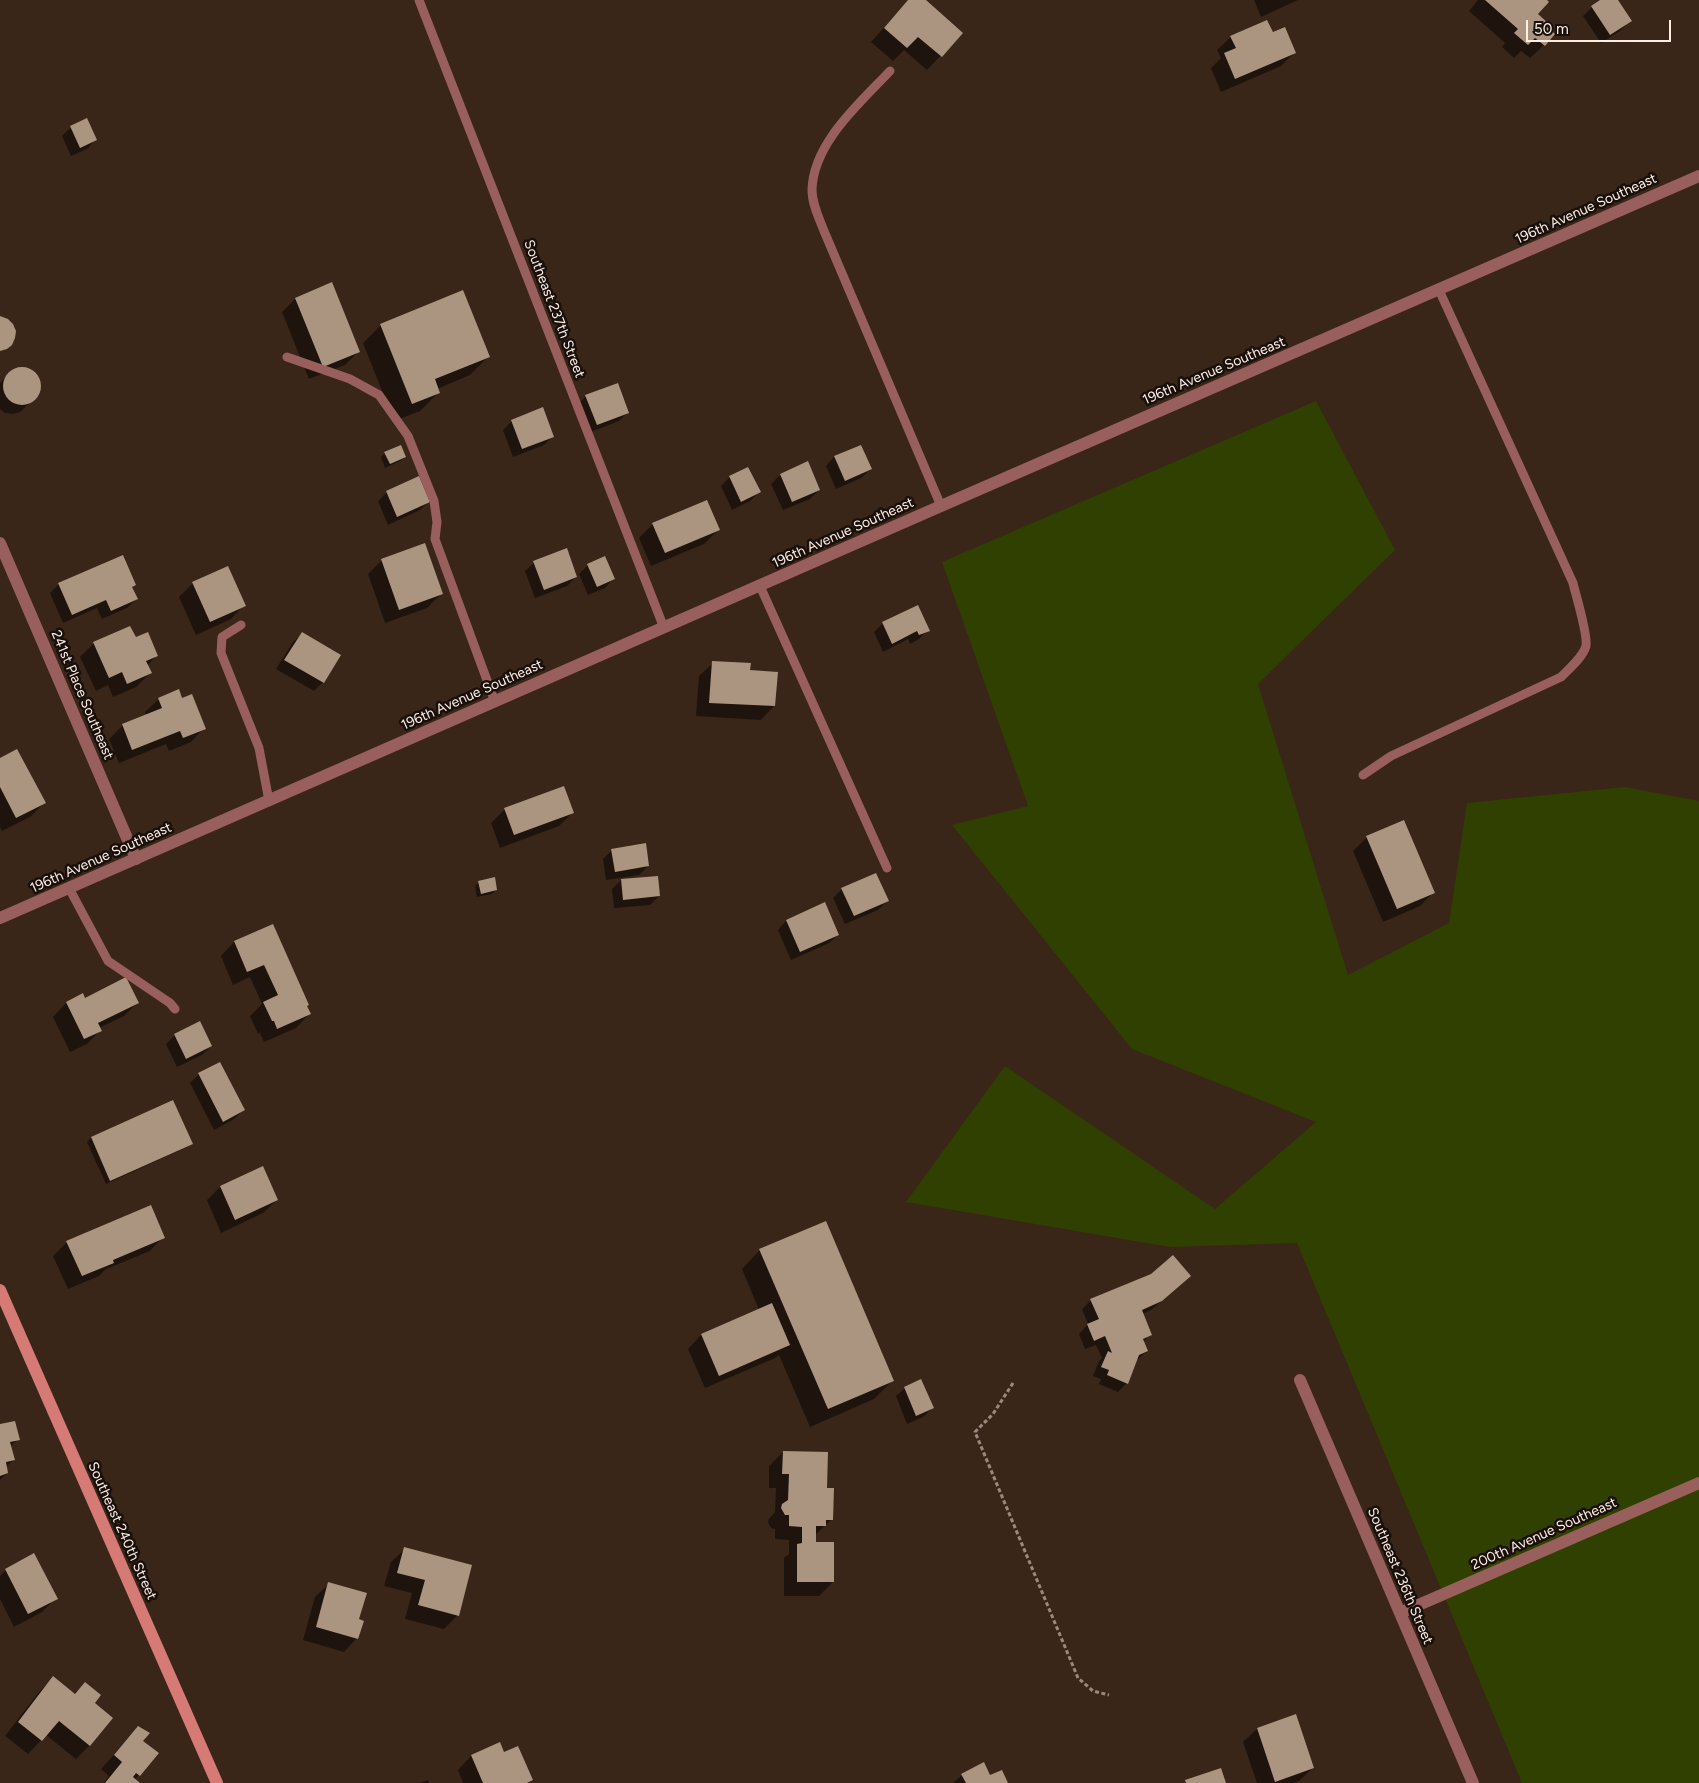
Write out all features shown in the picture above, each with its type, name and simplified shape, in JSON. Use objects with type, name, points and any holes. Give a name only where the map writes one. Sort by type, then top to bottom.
[{"type":"main road","name":"Southeast 240th Street","points":[[0,1290],[217,1783]]},
{"type":"street","name":"196th Avenue Southeast","points":[[0,918],[1699,176]]},
{"type":"street","name":"241st Place Southeast","points":[[0,543],[136,859]]},
{"type":"street","name":"Southeast 236th Street","points":[[1300,1380],[1473,1783]]},
{"type":"street","name":"200th Avenue Southeast","points":[[1400,1613],[1699,1482]]},
{"type":"lane","name":"Southeast 237th Street","points":[[419,0],[664,628]]},
{"type":"lane","points":[[890,70],[836,128],[819,161],[813,179],[812,192],[824,231],[941,506]]},
{"type":"lane","points":[[1363,774],[1392,756],[1561,677],[1576,663],[1586,646],[1582,618],[1573,583],[1439,290]]},
{"type":"lane","points":[[287,357],[350,379],[379,396],[408,436],[434,502],[437,522],[435,538],[495,702]]},
{"type":"lane","points":[[760,586],[887,868]]},
{"type":"lane","points":[[241,625],[222,637],[221,653],[259,748],[269,801]]},
{"type":"lane","points":[[69,888],[108,961],[170,1003],[175,1009]]},
{"type":"path","points":[[1013,1383],[993,1414],[975,1432],[1078,1678],[1093,1690],[1109,1695]]},
{"type":"green space","points":[[1316,401],[1395,550],[1258,684],[1348,975],[1449,923],[1467,803],[1625,787],[1699,801],[1699,1783],[1522,1783],[1297,1243],[1170,1247],[906,1202],[1005,1066],[1215,1209],[1316,1122],[1132,1049],[952,825],[1028,806],[942,562]]},
{"type":"building","points":[[908,0],[926,0],[963,33],[942,57],[918,37],[907,48],[884,28]]},
{"type":"building","points":[[1485,0],[1547,0],[1549,2],[1538,14],[1549,24],[1546,26],[1555,34],[1545,46],[1535,38],[1528,45],[1514,33],[1518,29]]},
{"type":"building","points":[[1600,0],[1618,0],[1632,21],[1610,35],[1591,6]]},
{"type":"building","points":[[1267,20],[1273,32],[1285,27],[1296,53],[1235,79],[1224,53],[1236,48],[1230,36]]},
{"type":"building","points":[[87,118],[97,140],[80,148],[70,126]]},
{"type":"building","points":[[332,282],[360,352],[323,367],[295,298]]},
{"type":"building","points":[[463,290],[490,357],[435,379],[440,393],[412,404],[380,324]]},
{"type":"building","points":[[0,316],[8,319],[16,331],[12,345],[0,351]]},
{"type":"building","points":[[22,367],[35,373],[41,386],[35,399],[22,405],[9,399],[3,386],[9,373]]},
{"type":"building","points":[[618,383],[629,413],[597,425],[585,395]]},
{"type":"building","points":[[543,407],[554,437],[522,449],[511,420]]},
{"type":"building","points":[[401,445],[406,457],[390,464],[384,452]]},
{"type":"building","points":[[861,445],[872,469],[845,481],[834,456]]},
{"type":"building","points":[[808,461],[820,490],[792,502],[780,474]]},
{"type":"building","points":[[748,467],[761,492],[741,502],[729,476]]},
{"type":"building","points":[[419,476],[430,502],[397,517],[386,491]]},
{"type":"building","points":[[707,500],[720,530],[665,553],[652,523]]},
{"type":"building","points":[[425,543],[443,594],[399,610],[381,559]]},
{"type":"building","points":[[567,548],[577,577],[544,590],[533,561]]},
{"type":"building","points":[[123,555],[136,585],[132,587],[138,599],[111,611],[106,600],[72,615],[58,583]]},
{"type":"building","points":[[605,556],[615,579],[597,587],[587,564]]},
{"type":"building","points":[[228,566],[246,606],[210,622],[192,582]]},
{"type":"building","points":[[918,605],[930,631],[919,635],[917,631],[892,644],[882,622]]},
{"type":"building","points":[[130,626],[136,637],[148,632],[158,656],[146,661],[152,673],[127,684],[122,672],[109,678],[93,642]]},
{"type":"building","points":[[302,632],[341,655],[324,683],[284,660]]},
{"type":"building","points":[[712,661],[751,663],[750,670],[778,672],[775,706],[709,703]]},
{"type":"building","points":[[179,689],[182,698],[192,694],[206,729],[183,738],[180,731],[132,750],[122,724],[162,708],[158,698]]},
{"type":"building","points":[[17,749],[46,803],[16,818],[0,787],[0,758]]},
{"type":"building","points":[[564,786],[574,813],[514,835],[504,808]]},
{"type":"building","points":[[1404,820],[1435,893],[1397,909],[1366,836]]},
{"type":"building","points":[[646,843],[649,866],[615,872],[611,849]]},
{"type":"building","points":[[876,873],[889,901],[854,916],[841,888]]},
{"type":"building","points":[[658,876],[660,896],[623,900],[621,879]]},
{"type":"building","points":[[495,877],[497,890],[481,894],[478,881]]},
{"type":"building","points":[[825,902],[839,935],[800,952],[786,920]]},
{"type":"building","points":[[273,924],[309,1005],[307,1006],[311,1014],[277,1029],[263,1002],[278,995],[264,965],[247,972],[234,941]]},
{"type":"building","points":[[126,977],[139,1003],[98,1023],[102,1031],[84,1039],[66,1002],[83,993],[85,998]]},
{"type":"building","points":[[200,1021],[212,1046],[186,1059],[174,1034]]},
{"type":"building","points":[[220,1062],[245,1110],[223,1122],[198,1073]]},
{"type":"building","points":[[173,1100],[193,1144],[110,1181],[91,1137]]},
{"type":"building","points":[[263,1166],[278,1200],[235,1220],[220,1186]]},
{"type":"building","points":[[151,1205],[165,1238],[113,1260],[114,1263],[82,1276],[66,1241]]},
{"type":"building","points":[[826,1221],[894,1381],[828,1409],[759,1249]]},
{"type":"building","points":[[1173,1255],[1191,1276],[1162,1301],[1142,1310],[1152,1335],[1143,1339],[1148,1351],[1139,1355],[1128,1384],[1107,1375],[1109,1370],[1101,1367],[1108,1351],[1112,1353],[1105,1336],[1094,1341],[1087,1324],[1099,1319],[1090,1299],[1151,1274]]},
{"type":"building","points":[[772,1303],[790,1345],[719,1376],[701,1334]]},
{"type":"building","points":[[921,1379],[934,1408],[916,1416],[904,1387]]},
{"type":"building","points":[[15,1421],[20,1440],[10,1442],[15,1460],[6,1462],[8,1473],[0,1476],[0,1424]]},
{"type":"building","points":[[783,1451],[828,1452],[827,1488],[834,1488],[833,1520],[826,1520],[826,1526],[816,1526],[816,1542],[834,1542],[834,1582],[797,1582],[797,1544],[802,1543],[802,1527],[789,1526],[789,1515],[785,1515],[781,1508],[782,1504],[788,1500],[789,1474],[782,1474]]},
{"type":"building","points":[[404,1547],[472,1565],[459,1616],[418,1605],[425,1580],[397,1573]]},
{"type":"building","points":[[34,1553],[58,1599],[28,1614],[5,1569]]},
{"type":"building","points":[[328,1582],[367,1593],[359,1619],[364,1621],[358,1639],[316,1627]]},
{"type":"building","points":[[53,1676],[75,1694],[85,1682],[101,1695],[95,1703],[113,1718],[90,1746],[59,1721],[42,1741],[18,1722]]},
{"type":"building","points":[[1296,1714],[1314,1768],[1275,1782],[1257,1728]]},
{"type":"building","points":[[138,1726],[150,1733],[143,1741],[159,1753],[140,1776],[136,1773],[133,1777],[140,1783],[105,1783],[122,1762],[114,1755]]},
{"type":"building","points":[[500,1742],[504,1752],[518,1746],[533,1780],[527,1783],[483,1783],[471,1755]]},
{"type":"building","points":[[984,1762],[990,1775],[1002,1770],[1008,1783],[966,1783],[961,1774]]},
{"type":"building","points":[[1221,1768],[1226,1783],[1186,1783],[1185,1780]]}]
